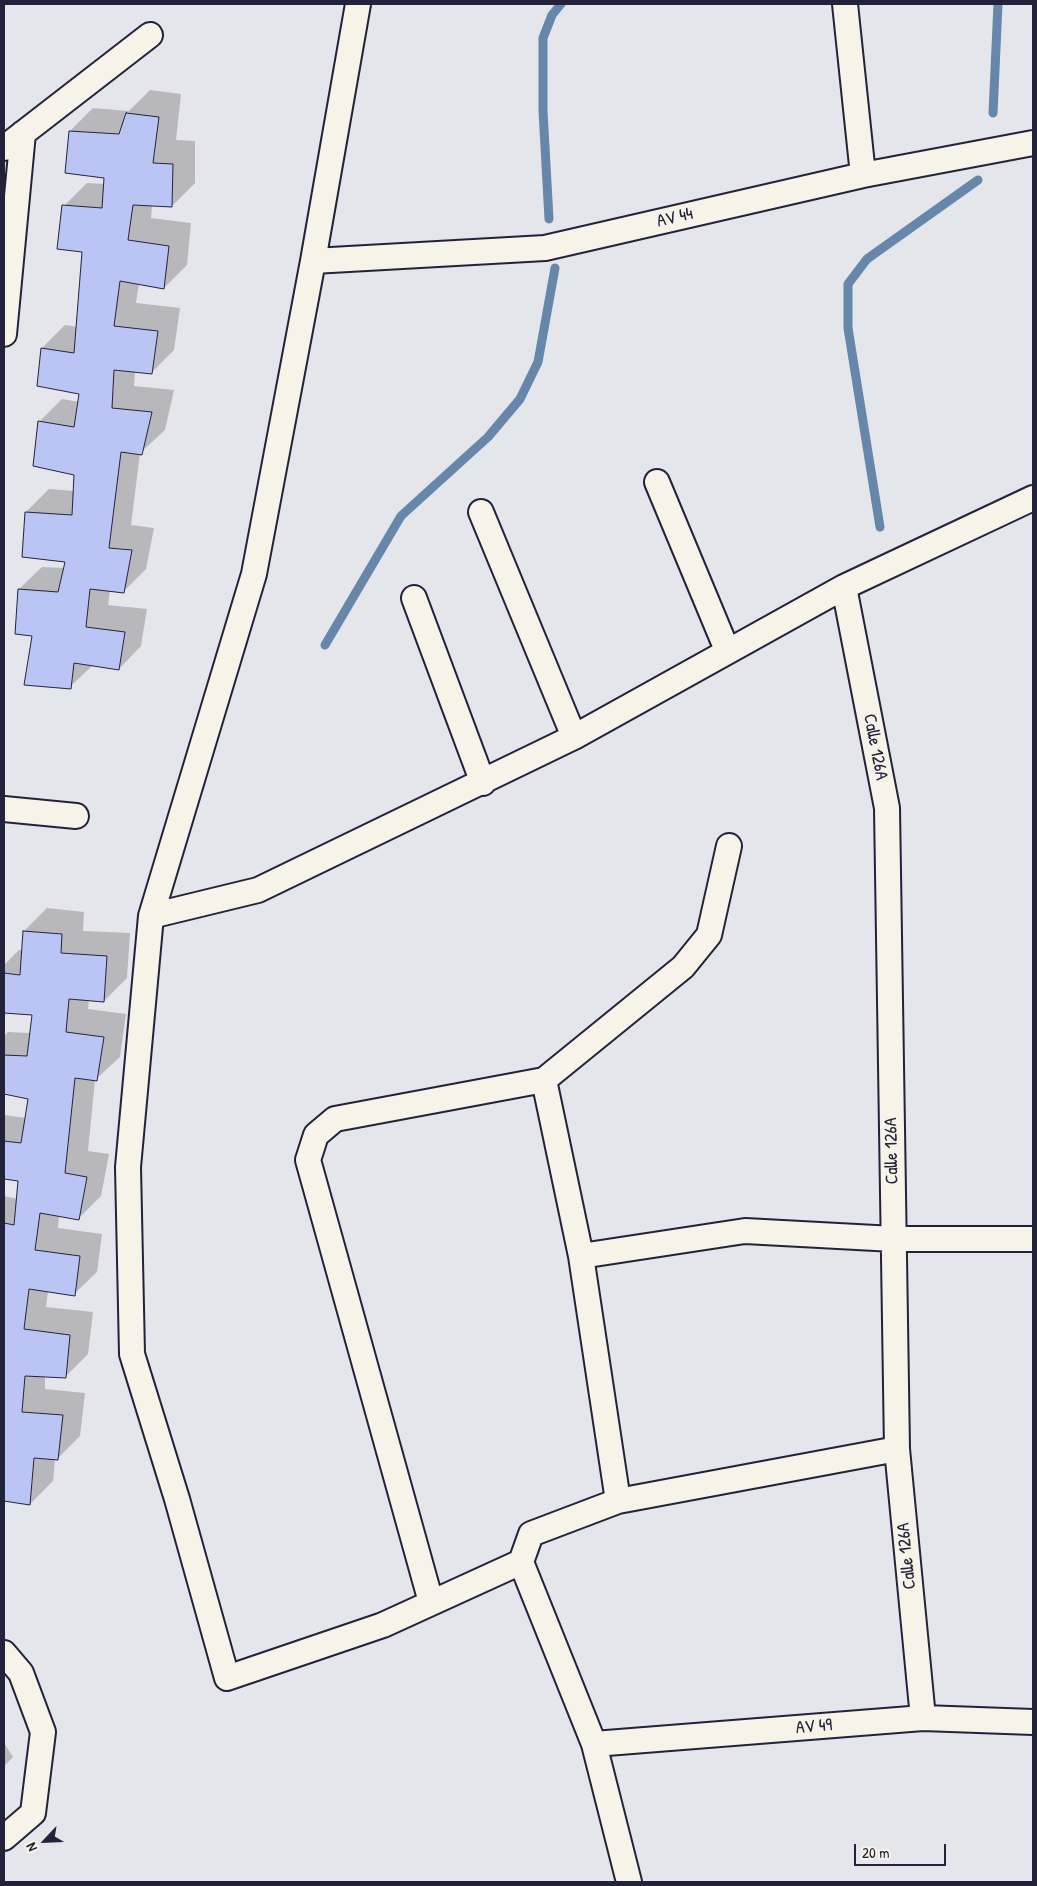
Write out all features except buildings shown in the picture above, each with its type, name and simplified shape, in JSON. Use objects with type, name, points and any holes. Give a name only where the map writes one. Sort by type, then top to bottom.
[{"type":"street","points":[[358,4],[314,261],[254,574],[151,916],[128,1167],[132,1354],[177,1499],[227,1678],[383,1625],[521,1562]]},
{"type":"street","points":[[845,4],[863,175]]},
{"type":"street","points":[[4,148],[150,35]]},
{"type":"street","points":[[4,334],[23,133]]},
{"type":"street","name":"AV 44","points":[[314,261],[545,248],[863,175],[1033,143]]},
{"type":"street","points":[[657,482],[727,650]]},
{"type":"street","points":[[151,916],[258,890],[574,737],[727,650],[844,587],[1033,498]]},
{"type":"street","points":[[481,512],[574,737]]},
{"type":"street","name":"Calle 126A","points":[[844,587],[887,808],[897,1449],[923,1718]]},
{"type":"street","points":[[414,598],[482,783]]},
{"type":"street","points":[[4,809],[76,816]]},
{"type":"street","points":[[431,1602],[308,1160],[316,1135],[334,1120],[544,1080],[683,967],[709,935],[729,846]]},
{"type":"street","points":[[544,1080],[580,1256],[618,1501]]},
{"type":"street","points":[[580,1256],[745,1231],[894,1239],[1033,1239]]},
{"type":"street","points":[[629,1882],[594,1744],[521,1562],[530,1534],[618,1501],[897,1449]]},
{"type":"street","points":[[4,1653],[21,1673],[43,1732],[32,1813],[4,1838]]},
{"type":"street","name":"AV 49","points":[[594,1744],[923,1718],[1033,1722]]},
{"type":"waterway","points":[[549,219],[543,111],[543,38],[552,15],[561,4]]},
{"type":"waterway","points":[[993,113],[998,4]]},
{"type":"waterway","points":[[880,527],[848,328],[848,284],[867,259],[978,180]]},
{"type":"waterway","points":[[325,645],[401,516],[488,437],[520,399],[538,362],[555,268]]}]
